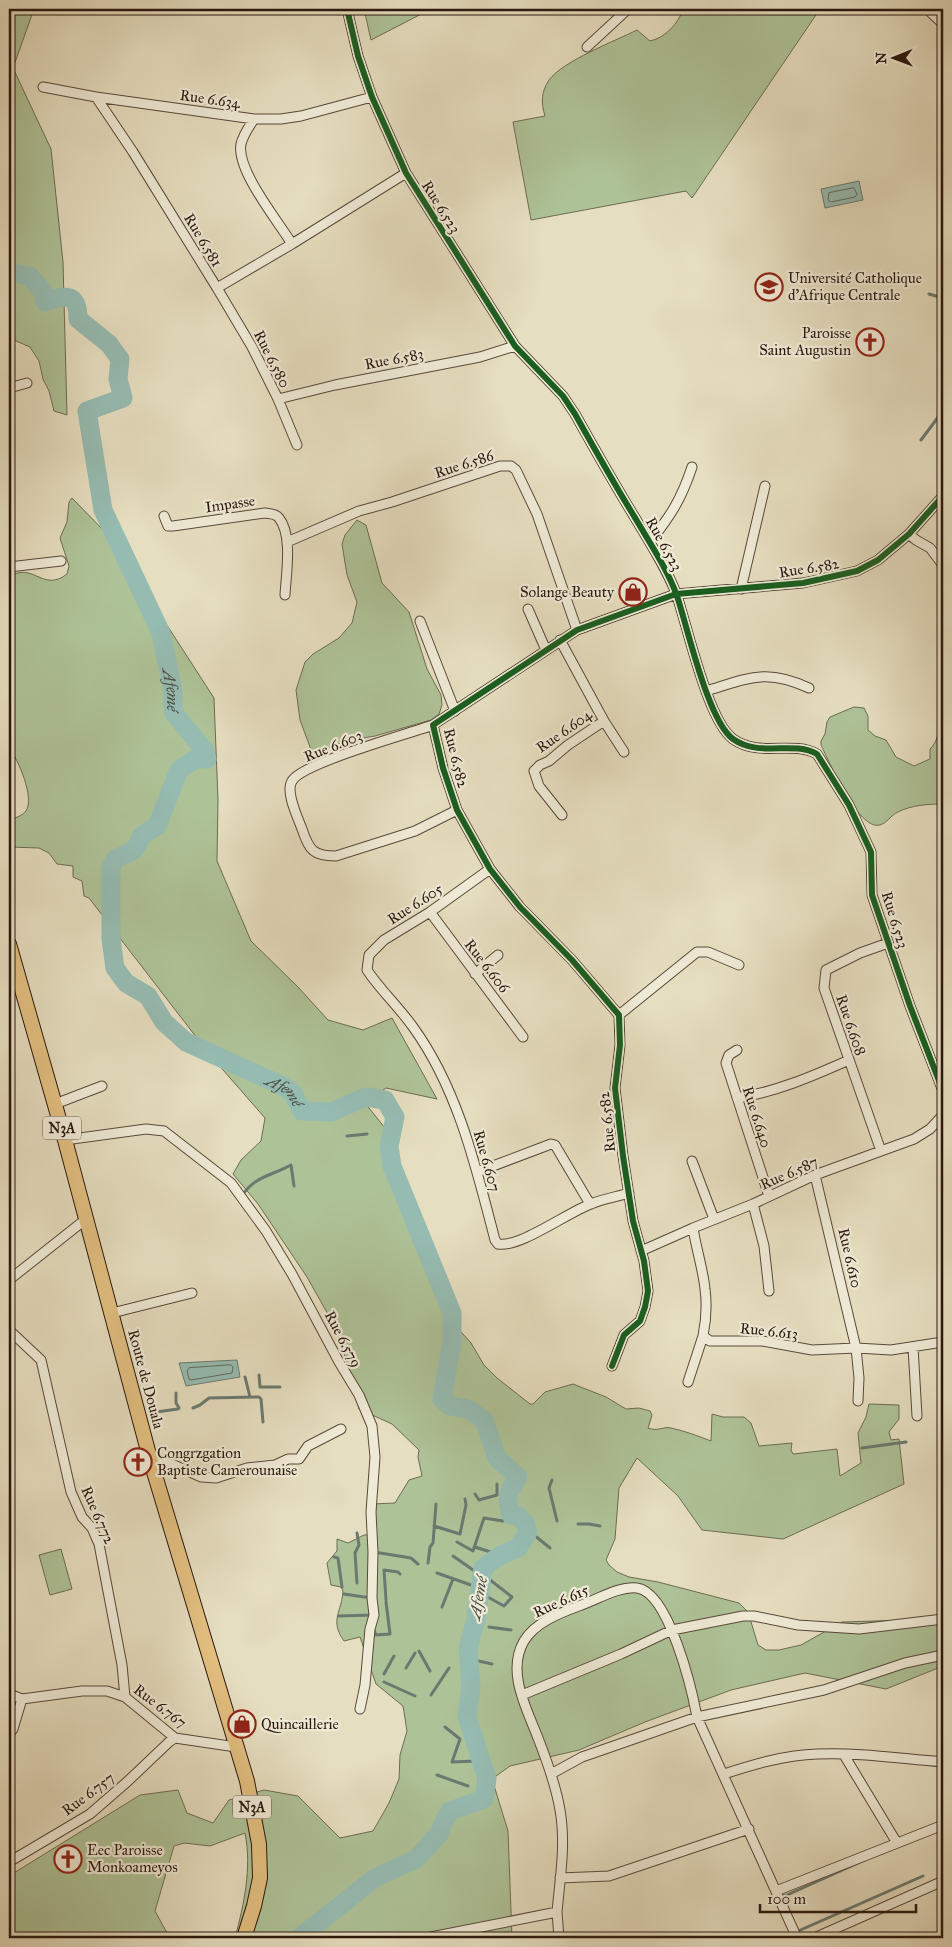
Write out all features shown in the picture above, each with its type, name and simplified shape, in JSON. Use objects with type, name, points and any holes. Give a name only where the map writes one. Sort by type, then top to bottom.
[{"type":"highway","name":"Route de Douala","points":[[9,944],[65,1140],[151,1462],[247,1781],[259,1844],[260,1878],[244,1938]]},
{"type":"street","name":"Rue 6.523","points":[[347,9],[358,56],[372,98],[406,173],[515,346],[563,396],[650,542],[676,594],[706,691],[722,728],[740,743],[758,749],[809,750],[818,754],[849,805],[871,852],[872,895],[943,1091]]},
{"type":"street","points":[[587,47],[628,9]]},
{"type":"street","points":[[927,9],[943,24]]},
{"type":"street","name":"Rue 6.634","points":[[43,87],[96,97],[254,120],[300,116],[372,98]]},
{"type":"street","name":"Rue 6.581","points":[[96,97],[133,152],[217,288],[406,173]]},
{"type":"street","points":[[254,120],[244,135],[241,145],[244,167],[252,183],[292,244]]},
{"type":"street","name":"Rue 6.580","points":[[217,288],[252,347],[278,399],[297,446]]},
{"type":"street","name":"Rue 6.583","points":[[278,399],[335,385],[480,357],[515,346]]},
{"type":"street","points":[[9,388],[27,383]]},
{"type":"street","name":"Rue 6.586","points":[[288,542],[358,511],[392,502],[500,466],[511,466],[516,470],[537,514],[577,630]]},
{"type":"street","points":[[650,542],[676,506],[684,491],[692,467]]},
{"type":"street","points":[[741,589],[766,486]]},
{"type":"street","name":"Rue 6.582","points":[[612,1366],[624,1335],[640,1321],[648,1291],[641,1251],[633,1221],[615,1088],[620,1045],[619,1015],[572,960],[520,907],[490,869],[457,810],[443,768],[433,726],[577,630],[676,594],[804,583],[857,572],[878,560],[909,534],[941,501]]},
{"type":"street","name":"Impasse","points":[[164,516],[168,526],[173,526],[265,513],[274,514],[282,524],[288,542]]},
{"type":"street","points":[[909,534],[930,548],[943,564]]},
{"type":"street","points":[[285,595],[288,542]]},
{"type":"street","points":[[9,567],[60,561]]},
{"type":"street","points":[[528,609],[546,650]]},
{"type":"street","points":[[420,621],[455,712]]},
{"type":"street","name":"Rue 6.604","points":[[560,640],[604,721],[568,745],[549,761],[540,765],[534,772],[539,786],[562,814]]},
{"type":"street","points":[[706,691],[754,676],[775,676],[790,679],[809,688]]},
{"type":"street","points":[[604,721],[624,752]]},
{"type":"street","name":"Rue 6.603","points":[[433,726],[337,757],[298,775],[291,782],[291,798],[305,840],[313,852],[325,856],[336,856],[415,831],[457,810]]},
{"type":"street","name":"Rue 6.605","points":[[367,970],[369,955],[393,933],[430,912],[490,869]]},
{"type":"street","name":"Rue 6.606","points":[[430,912],[523,1037]]},
{"type":"street","name":"Rue 6.608","points":[[881,1151],[824,988],[826,970],[860,953],[888,943]]},
{"type":"street","points":[[619,1015],[697,952],[708,952],[739,965]]},
{"type":"street","points":[[475,974],[498,955]]},
{"type":"street","name":"Rue 6.607","points":[[367,970],[378,987],[413,1027],[448,1088],[465,1132],[495,1240],[498,1244],[512,1242],[536,1232],[590,1204],[629,1193]]},
{"type":"street","name":"Rue 6.640","points":[[737,1050],[729,1055],[726,1064],[769,1196]]},
{"type":"street","points":[[737,1098],[767,1092],[803,1080],[849,1060]]},
{"type":"street","points":[[55,1104],[102,1086]]},
{"type":"street","name":"Rue 6.587","points":[[641,1251],[753,1204],[815,1175],[914,1139],[930,1129],[943,1115]]},
{"type":"street","name":"Rue 6.579","points":[[65,1140],[146,1129],[164,1131],[231,1183],[262,1224],[359,1395],[372,1426],[375,1457],[371,1512],[373,1552],[372,1598],[374,1615],[370,1629],[366,1685],[360,1709]]},
{"type":"street","points":[[477,1172],[551,1144],[555,1145],[590,1204]]},
{"type":"street","points":[[692,1160],[714,1219]]},
{"type":"street","name":"Rue 6.610","points":[[815,1175],[856,1348],[859,1378],[858,1402]]},
{"type":"street","points":[[753,1204],[764,1246],[769,1291]]},
{"type":"street","points":[[9,1280],[86,1219]]},
{"type":"street","points":[[688,1382],[704,1336],[706,1322],[705,1289],[693,1228]]},
{"type":"street","points":[[112,1313],[192,1293]]},
{"type":"street","name":"Rue 6.772","points":[[9,1330],[42,1360],[71,1492],[82,1517],[92,1528],[99,1544],[122,1665],[125,1697]]},
{"type":"street","name":"Rue 6.613","points":[[704,1336],[710,1341],[762,1341],[812,1350],[856,1348],[891,1350],[943,1342]]},
{"type":"street","points":[[912,1347],[917,1416]]},
{"type":"street","points":[[151,1462],[172,1464],[201,1477],[216,1478],[247,1468],[275,1465],[288,1459],[299,1459],[308,1446],[341,1429]]},
{"type":"street","name":"Rue 6.615","points":[[559,1938],[557,1912],[563,1855],[563,1831],[560,1809],[551,1774],[522,1695],[517,1667],[518,1654],[523,1642],[539,1624],[608,1594],[637,1588],[645,1590],[653,1596],[672,1630],[692,1688],[697,1717],[797,1938]]},
{"type":"street","points":[[522,1695],[621,1654],[672,1630],[743,1616],[754,1616],[798,1625],[859,1629],[943,1618]]},
{"type":"street","points":[[551,1774],[582,1757],[697,1717],[824,1690],[906,1663],[943,1655]]},
{"type":"street","name":"Rue 6.767","points":[[9,1694],[22,1699],[82,1691],[107,1690],[125,1697],[176,1738],[236,1747]]},
{"type":"street","points":[[9,1734],[13,1729],[22,1699]]},
{"type":"street","name":"Rue 6.757","points":[[9,1862],[90,1814],[169,1742],[176,1738]]},
{"type":"street","points":[[724,1774],[778,1758],[817,1754],[943,1762]]},
{"type":"street","points":[[844,1755],[897,1843]]},
{"type":"street","points":[[776,1891],[943,1824]]},
{"type":"street","points":[[560,1878],[610,1876],[749,1829]]},
{"type":"street","points":[[814,1938],[943,1881]]},
{"type":"street","points":[[426,1938],[557,1912]]},
{"type":"green space","points":[[9,9],[34,9],[13,68],[51,149],[63,262],[67,415],[54,411],[39,361],[30,347],[9,338]]},
{"type":"green space","points":[[364,9],[431,9],[371,40]]},
{"type":"green space","points":[[683,9],[820,9],[692,198],[686,191],[531,220],[513,122],[545,116],[542,102],[544,89],[549,80],[566,66],[590,52],[637,30],[650,41],[661,37],[671,29]]},
{"type":"green space","points":[[72,498],[110,537],[214,698],[218,800],[217,861],[251,941],[298,987],[328,1020],[363,1030],[392,1018],[437,1099],[386,1088],[365,1103],[385,1128],[387,1168],[417,1247],[446,1315],[471,1343],[484,1365],[497,1378],[530,1404],[533,1404],[545,1392],[573,1384],[606,1397],[626,1409],[639,1408],[650,1411],[652,1415],[648,1428],[671,1428],[711,1441],[712,1414],[723,1417],[744,1417],[751,1423],[759,1446],[792,1443],[791,1450],[793,1454],[837,1449],[840,1476],[861,1463],[858,1433],[866,1417],[869,1404],[899,1405],[899,1419],[889,1432],[891,1440],[899,1439],[904,1484],[783,1539],[702,1530],[678,1496],[637,1458],[619,1488],[615,1539],[606,1560],[617,1572],[629,1577],[658,1582],[739,1603],[748,1612],[758,1645],[766,1650],[779,1650],[801,1645],[842,1622],[943,1619],[943,1666],[886,1689],[805,1673],[731,1690],[645,1722],[579,1750],[510,1766],[492,1779],[508,1831],[512,1938],[235,1938],[244,1899],[247,1873],[248,1859],[245,1833],[210,1846],[184,1843],[174,1846],[155,1911],[166,1931],[174,1938],[9,1938],[9,1876],[140,1795],[178,1790],[187,1813],[213,1823],[229,1800],[264,1790],[298,1796],[340,1838],[373,1831],[389,1803],[399,1779],[400,1755],[407,1731],[403,1706],[376,1684],[360,1637],[344,1641],[340,1634],[337,1621],[343,1591],[341,1587],[331,1585],[327,1563],[337,1551],[337,1539],[348,1543],[364,1535],[371,1535],[372,1504],[395,1503],[409,1480],[422,1476],[418,1457],[419,1450],[392,1424],[359,1409],[348,1365],[334,1325],[307,1277],[258,1204],[233,1174],[241,1160],[261,1141],[265,1118],[210,1055],[89,898],[84,896],[82,881],[73,877],[73,866],[57,864],[49,853],[39,848],[9,847],[9,820],[20,816],[26,811],[28,797],[21,769],[9,748],[9,577],[25,572],[51,580],[59,579],[67,574],[69,566],[60,538],[67,522],[69,502]]},
{"type":"green space","points":[[357,520],[366,525],[382,583],[409,612],[427,669],[441,695],[442,705],[439,714],[431,720],[375,736],[345,741],[313,755],[300,720],[296,690],[305,662],[313,654],[339,638],[352,623],[357,602],[347,575],[342,544],[345,535]]},
{"type":"green space","points":[[854,707],[864,708],[868,716],[868,730],[875,736],[886,740],[896,757],[914,766],[930,759],[930,749],[935,743],[943,721],[943,804],[926,805],[903,810],[880,825],[871,824],[863,817],[845,793],[821,745],[830,717]]},
{"type":"green space","points":[[61,1549],[72,1589],[50,1595],[39,1555]]},
{"type":"water","points":[[859,181],[863,200],[825,208],[821,189]]},
{"type":"water","points":[[237,1360],[240,1377],[186,1386],[179,1363]]},
{"type":"waterway","name":"Afemé","points":[[9,272],[30,276],[43,292],[45,302],[65,297],[73,300],[76,304],[78,319],[109,344],[120,359],[118,379],[123,398],[87,411],[103,510],[161,633],[173,692],[173,712],[204,750],[207,759],[195,759],[179,770],[157,826],[141,836],[138,845],[132,851],[115,859],[111,868],[111,939],[115,968],[126,983],[148,996],[164,1022],[186,1042],[285,1087],[293,1094],[302,1111],[331,1112],[366,1097],[385,1100],[395,1117],[389,1146],[392,1166],[452,1313],[452,1342],[442,1399],[450,1406],[468,1409],[484,1420],[497,1458],[518,1477],[508,1495],[508,1503],[511,1515],[517,1515],[525,1523],[528,1532],[518,1548],[499,1556],[483,1568],[476,1619],[468,1648],[471,1687],[467,1716],[487,1779],[484,1799],[450,1811],[439,1834],[416,1859],[375,1878],[299,1938]]},
{"type":"waterway","points":[[929,294],[943,298]]},
{"type":"waterway","points":[[921,440],[939,416],[943,406]]},
{"type":"waterway","points":[[347,1136],[367,1134]]},
{"type":"waterway","points":[[242,1196],[258,1180],[291,1165],[294,1186]]},
{"type":"waterway","points":[[259,1375],[260,1387],[280,1387]]},
{"type":"waterway","points":[[245,1377],[250,1397]]},
{"type":"waterway","points":[[176,1393],[176,1403],[179,1408]]},
{"type":"waterway","points":[[193,1408],[209,1398],[259,1397],[261,1399],[263,1422]]},
{"type":"waterway","points":[[156,1412],[178,1409]]},
{"type":"waterway","points":[[862,1448],[906,1442]]},
{"type":"waterway","points":[[552,1480],[549,1488],[557,1521]]},
{"type":"waterway","points":[[475,1494],[479,1500],[497,1495],[497,1484]]},
{"type":"waterway","points":[[434,1526],[460,1534],[466,1505],[465,1499]]},
{"type":"waterway","points":[[428,1563],[430,1547],[433,1543],[436,1504]]},
{"type":"waterway","points":[[457,1542],[473,1551],[484,1518],[503,1521],[508,1517]]},
{"type":"waterway","points":[[578,1524],[600,1526]]},
{"type":"waterway","points":[[357,1533],[359,1545],[355,1553],[357,1583]]},
{"type":"waterway","points":[[527,1534],[534,1535],[550,1548]]},
{"type":"waterway","points":[[475,1547],[506,1557]]},
{"type":"waterway","points":[[374,1552],[411,1558],[418,1564]]},
{"type":"waterway","points":[[453,1556],[476,1572]]},
{"type":"waterway","points":[[334,1557],[338,1558],[342,1587]]},
{"type":"waterway","points":[[386,1600],[384,1570],[400,1574]]},
{"type":"waterway","points":[[479,1595],[484,1595],[504,1606],[512,1597],[485,1576],[482,1571]]},
{"type":"waterway","points":[[437,1573],[471,1585]]},
{"type":"waterway","points":[[442,1607],[453,1579]]},
{"type":"waterway","points":[[344,1594],[371,1598]]},
{"type":"waterway","points":[[374,1630],[376,1635],[390,1634],[386,1602]]},
{"type":"waterway","points":[[339,1616],[373,1615]]},
{"type":"waterway","points":[[489,1627],[511,1630]]},
{"type":"waterway","points":[[419,1651],[430,1671]]},
{"type":"waterway","points":[[406,1668],[415,1653]]},
{"type":"waterway","points":[[384,1674],[394,1656]]},
{"type":"waterway","points":[[474,1660],[492,1664]]},
{"type":"waterway","points":[[431,1695],[449,1668]]},
{"type":"waterway","points":[[384,1682],[415,1696]]},
{"type":"waterway","points":[[445,1727],[460,1739],[452,1762],[476,1761]]},
{"type":"waterway","points":[[437,1775],[468,1786]]},
{"type":"waterway","points":[[779,1897],[867,1859]]},
{"type":"waterway","points":[[796,1932],[923,1876]]},
{"type":"cycle path","points":[[347,9],[358,56],[372,97],[406,173],[515,346],[563,396],[575,414],[657,555],[677,596],[707,695],[724,729],[733,739],[743,745],[765,748],[797,748],[817,754],[849,805],[871,852],[872,895],[910,1006],[943,1091]]},
{"type":"cycle path","points":[[612,1366],[624,1335],[640,1321],[648,1291],[644,1261],[633,1221],[615,1088],[620,1045],[619,1015],[572,960],[520,907],[490,869],[457,810],[443,768],[433,725],[577,630],[676,594],[803,583],[857,571],[878,560],[909,534],[943,496]]},
{"type":"place","name":"Université Catholique d'Afrique Centrale","points":[[769,287]]},
{"type":"place","name":"Paroisse Saint Augustin","points":[[870,342]]},
{"type":"place","name":"Solange Beauty","points":[[633,592]]},
{"type":"place","name":"Congrzgation Baptiste Camerounaise","points":[[138,1462]]},
{"type":"place","name":"Quincaillerie","points":[[242,1724]]},
{"type":"place","name":"Eec Paroisse Monkoameyos","points":[[68,1859]]}]
